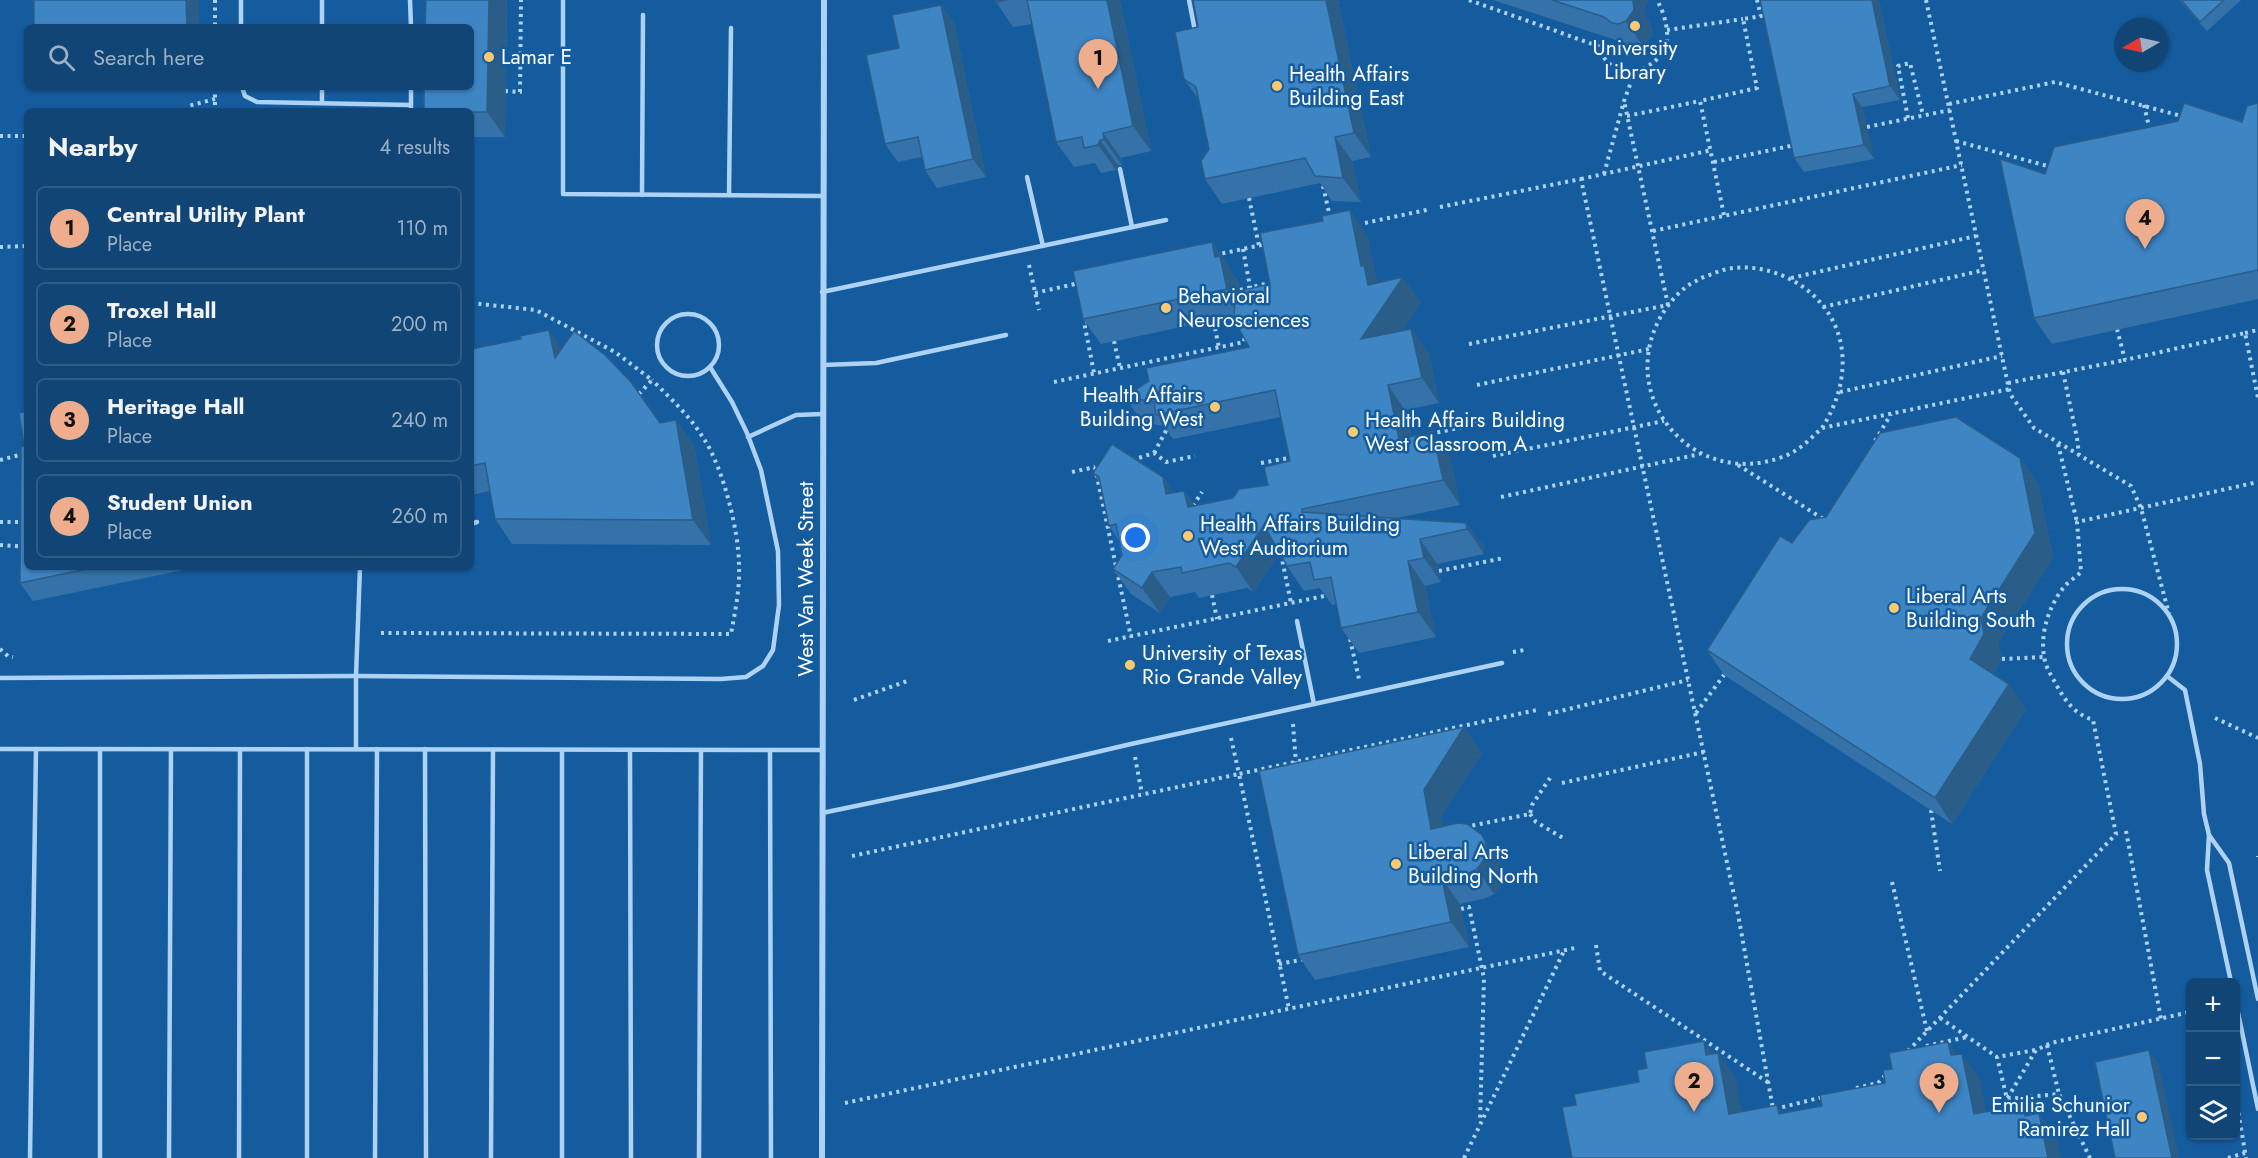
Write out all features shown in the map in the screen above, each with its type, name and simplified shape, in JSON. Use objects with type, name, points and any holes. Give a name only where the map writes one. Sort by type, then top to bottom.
[{"type":"street","name":"West Van Week Street","points":[[822,1158],[824,0]]},
{"type":"lane","points":[[241,0],[241,24]]},
{"type":"lane","points":[[322,0],[322,24]]},
{"type":"lane","points":[[410,0],[411,24]]},
{"type":"lane","points":[[1189,0],[1195,31]]},
{"type":"lane","points":[[563,2],[563,194],[822,196]]},
{"type":"lane","points":[[642,195],[643,15]]},
{"type":"lane","points":[[729,195],[731,28]]},
{"type":"lane","points":[[243,90],[245,96],[257,102],[411,105],[411,90]]},
{"type":"lane","points":[[322,90],[322,103]]},
{"type":"lane","points":[[1120,169],[1132,227]]},
{"type":"lane","points":[[1027,177],[1043,246]]},
{"type":"lane","points":[[822,292],[1166,220]]},
{"type":"lane","points":[[688,314],[707,320],[718,338],[719,348],[710,368],[693,376],[673,373],[665,366],[660,358],[657,338],[668,321],[677,315],[688,314]]},
{"type":"lane","points":[[823,365],[876,363],[1006,335]]},
{"type":"lane","points":[[0,678],[356,676],[721,679],[746,677],[763,666],[773,650],[779,605],[778,551],[761,470],[732,402],[710,368]]},
{"type":"lane","points":[[748,437],[796,415],[823,414]]},
{"type":"lane","points":[[356,749],[360,570]]},
{"type":"lane","points":[[2122,588],[2141,591],[2156,600],[2169,614],[2177,640],[2176,658],[2167,676],[2154,690],[2136,697],[2117,699],[2102,695],[2085,685],[2074,670],[2067,652],[2067,639],[2072,620],[2080,608],[2094,595],[2122,588]]},
{"type":"lane","points":[[1297,621],[1314,704]]},
{"type":"lane","points":[[822,813],[1502,663]]},
{"type":"lane","points":[[2167,676],[2185,690],[2200,764],[2204,814],[2209,835],[2207,870],[2230,978]]},
{"type":"lane","points":[[0,748],[822,750]]},
{"type":"lane","points":[[30,1158],[36,748]]},
{"type":"lane","points":[[100,749],[100,1158]]},
{"type":"lane","points":[[169,1158],[171,749]]},
{"type":"lane","points":[[239,1158],[240,749]]},
{"type":"lane","points":[[307,749],[307,1158]]},
{"type":"lane","points":[[375,1158],[377,749]]},
{"type":"lane","points":[[425,749],[426,1158]]},
{"type":"lane","points":[[491,1158],[493,750]]},
{"type":"lane","points":[[562,750],[562,1158]]},
{"type":"lane","points":[[630,750],[630,1158]]},
{"type":"lane","points":[[699,1158],[701,750]]},
{"type":"lane","points":[[770,750],[771,1158]]},
{"type":"lane","points":[[2209,835],[2229,863],[2258,999]]},
{"type":"lane","points":[[2240,1026],[2258,1109]]},
{"type":"path","points":[[215,0],[215,24]]},
{"type":"path","points":[[506,91],[520,92],[521,0]]},
{"type":"path","points":[[1469,0],[1598,46],[1602,58],[1615,69],[1634,74]]},
{"type":"path","points":[[1604,174],[1624,101],[1634,74],[1661,58],[1668,42],[1658,0]]},
{"type":"path","points":[[1666,30],[1761,16],[1757,0]]},
{"type":"path","points":[[1926,0],[2010,394],[2034,428],[2131,486],[2141,508],[2169,614]]},
{"type":"path","points":[[1627,116],[1757,88],[1743,19]]},
{"type":"path","points":[[1908,118],[1898,66],[1910,63],[1923,115]]},
{"type":"path","points":[[1867,127],[2055,82],[2188,119]]},
{"type":"path","points":[[215,90],[215,108]]},
{"type":"path","points":[[188,108],[188,106],[215,99]]},
{"type":"path","points":[[1624,101],[1668,304]]},
{"type":"path","points":[[1700,101],[1724,215]]},
{"type":"path","points":[[2144,105],[2150,135]]},
{"type":"path","points":[[0,136],[24,136]]},
{"type":"path","points":[[1956,141],[2060,169]]},
{"type":"path","points":[[1714,162],[1798,145]]},
{"type":"path","points":[[1440,207],[1712,150]]},
{"type":"path","points":[[1653,231],[1962,165]]},
{"type":"path","points":[[1581,179],[1738,914],[1773,1109]]},
{"type":"path","points":[[1327,184],[1323,185],[1330,219]]},
{"type":"path","points":[[1249,198],[1259,246]]},
{"type":"path","points":[[1365,223],[1431,209]]},
{"type":"path","points":[[1790,278],[1976,236]]},
{"type":"path","points":[[1208,256],[1269,243],[1271,253]]},
{"type":"path","points":[[0,247],[24,246]]},
{"type":"path","points":[[1243,249],[1252,296]]},
{"type":"path","points":[[1029,262],[1039,310]]},
{"type":"path","points":[[1758,268],[1790,278],[1805,287],[1823,307],[1832,319],[1840,342],[1844,368],[1840,392],[1833,411],[1822,428],[1805,444],[1784,457],[1762,464],[1738,465],[1701,454],[1677,438],[1659,414],[1649,387],[1647,357],[1654,329],[1668,304],[1694,282],[1724,269],[1758,268]]},
{"type":"path","points":[[1823,307],[1984,270]]},
{"type":"path","points":[[1240,290],[1277,282],[1275,272]]},
{"type":"path","points":[[1035,292],[1082,282]]},
{"type":"path","points":[[381,633],[731,634],[737,602],[739,565],[731,510],[720,473],[705,440],[686,413],[652,380],[615,352],[536,310],[474,303]]},
{"type":"path","points":[[1469,344],[1668,304]]},
{"type":"path","points":[[1094,374],[1084,322],[1095,320]]},
{"type":"path","points":[[1199,324],[1199,326],[1214,323],[1219,348]]},
{"type":"path","points":[[1054,382],[1244,342],[1248,330]]},
{"type":"path","points":[[2117,330],[2125,360]]},
{"type":"path","points":[[2008,383],[2258,330]]},
{"type":"path","points":[[2245,333],[2258,398]]},
{"type":"path","points":[[1114,341],[1120,368]]},
{"type":"path","points":[[1477,385],[1649,349]]},
{"type":"path","points":[[1840,392],[2002,356]]},
{"type":"path","points":[[2063,372],[2078,438],[2079,456]]},
{"type":"path","points":[[637,396],[652,380]]},
{"type":"path","points":[[1822,428],[2010,389]]},
{"type":"path","points":[[1874,443],[1892,413]]},
{"type":"path","points":[[1493,456],[1664,421]]},
{"type":"path","points":[[1127,461],[1154,453],[1168,426],[1173,422]]},
{"type":"path","points":[[1422,435],[1486,422]]},
{"type":"path","points":[[1847,1091],[1878,1083],[2116,834],[2093,720],[2081,716],[2072,708],[2055,683],[2044,657],[2046,621],[2065,585],[2081,572],[2077,522],[2058,443]]},
{"type":"path","points":[[1154,453],[1166,462],[1195,456]]},
{"type":"path","points":[[0,460],[24,454]]},
{"type":"path","points":[[1502,497],[1701,454]]},
{"type":"path","points":[[1261,463],[1300,455]]},
{"type":"path","points":[[1072,472],[1106,465]]},
{"type":"path","points":[[1738,465],[1833,525]]},
{"type":"path","points":[[1095,467],[1131,637]]},
{"type":"path","points":[[2077,522],[2258,482]]},
{"type":"path","points":[[1189,512],[1202,492]]},
{"type":"path","points":[[1825,520],[1831,511]]},
{"type":"path","points":[[1107,523],[1113,515]]},
{"type":"path","points":[[0,522],[24,522]]},
{"type":"path","points":[[1111,542],[1117,541]]},
{"type":"path","points":[[0,545],[24,547]]},
{"type":"path","points":[[1281,553],[1291,603]]},
{"type":"path","points":[[1439,571],[1504,558]]},
{"type":"path","points":[[1117,570],[1126,576]]},
{"type":"path","points":[[1212,595],[1217,619]]},
{"type":"path","points":[[1108,642],[1329,595]]},
{"type":"path","points":[[1350,638],[1359,681]]},
{"type":"path","points":[[0,649],[13,657]]},
{"type":"path","points":[[1513,652],[1524,650]]},
{"type":"path","points":[[2002,659],[2044,657]]},
{"type":"path","points":[[1696,713],[1724,675]]},
{"type":"path","points":[[1548,714],[1688,680]]},
{"type":"path","points":[[854,699],[906,681]]},
{"type":"path","points":[[852,856],[1537,710]]},
{"type":"path","points":[[2215,718],[2258,738]]},
{"type":"path","points":[[1293,721],[1297,770]]},
{"type":"path","points":[[1228,723],[1289,1009]]},
{"type":"path","points":[[1562,783],[1704,752]]},
{"type":"path","points":[[1134,756],[1142,794]]},
{"type":"path","points":[[1550,778],[1532,805],[1530,814],[1536,822],[1563,838]]},
{"type":"path","points":[[1931,810],[1940,872]]},
{"type":"path","points":[[1463,828],[1530,814]]},
{"type":"path","points":[[2126,831],[2161,1019]]},
{"type":"path","points":[[1892,882],[1927,1032]]},
{"type":"path","points":[[1461,909],[1469,907],[1484,978],[1480,1125]]},
{"type":"path","points":[[1596,945],[1600,971],[1769,1084]]},
{"type":"path","points":[[845,1103],[1575,948]]},
{"type":"path","points":[[1464,1158],[1564,950]]},
{"type":"path","points":[[1280,964],[1310,958]]},
{"type":"path","points":[[1997,1057],[2036,1050],[2047,1045],[2186,1013]]},
{"type":"path","points":[[1940,1018],[1997,1057],[2007,1099]]},
{"type":"path","points":[[1908,1051],[1967,1037]]},
{"type":"path","points":[[1931,1045],[1932,1054]]},
{"type":"path","points":[[2047,1045],[2059,1094],[2090,1158]]},
{"type":"path","points":[[2000,1118],[2007,1099],[2036,1050]]},
{"type":"path","points":[[2007,1099],[2059,1094]]},
{"type":"path","points":[[1767,1111],[1826,1096]]},
{"type":"path","points":[[2228,1158],[2246,1156],[2240,1124]]},
{"type":"building","points":[[34,0],[186,0],[187,24],[34,24]]},
{"type":"building","points":[[426,0],[489,0],[487,112],[474,112],[474,108],[424,108],[424,90],[474,90],[474,24],[425,24]]},
{"type":"building","points":[[1027,0],[1107,0],[1133,126],[1103,133],[1104,140],[1100,140],[1098,145],[1084,148],[1082,137],[1056,142]]},
{"type":"building","name":"Health Affairs Building East","points":[[1193,0],[1326,0],[1354,133],[1335,137],[1343,178],[1315,176],[1305,158],[1205,179],[1201,161],[1209,149],[1196,87],[1184,79],[1175,32],[1198,27]]},
{"type":"building","points":[[1552,0],[1633,0],[1634,10],[1626,21],[1619,24]]},
{"type":"building","points":[[1760,0],[1872,0],[1890,86],[1853,94],[1864,145],[1794,158]]},
{"type":"building","points":[[2181,0],[2224,0],[2200,22]]},
{"type":"building","points":[[941,5],[973,159],[925,170],[918,137],[885,144],[866,55],[899,48],[892,15]]},
{"type":"building","points":[[2184,103],[2242,122],[2247,106],[2258,103],[2258,270],[2034,318],[2000,159],[2045,174],[2054,147],[2178,121]]},
{"type":"building","points":[[1350,210],[1361,266],[1364,265],[1368,285],[1403,277],[1361,339],[1411,329],[1422,378],[1388,385],[1399,439],[1433,432],[1443,480],[1302,509],[1302,512],[1466,523],[1467,529],[1420,539],[1424,558],[1408,561],[1418,612],[1341,628],[1331,577],[1314,580],[1310,562],[1287,566],[1264,525],[1236,567],[1229,563],[1182,573],[1181,567],[1152,572],[1142,588],[1113,569],[1122,555],[1116,524],[1109,526],[1099,477],[1093,473],[1112,444],[1163,477],[1166,494],[1184,491],[1188,507],[1233,498],[1239,489],[1268,485],[1264,467],[1290,461],[1275,390],[1156,415],[1154,402],[1125,397],[1149,381],[1146,368],[1249,347],[1234,320],[1235,292],[1270,284],[1260,233],[1323,221],[1322,216]]},
{"type":"building","points":[[1212,242],[1215,257],[1220,256],[1227,289],[1083,319],[1073,271]]},
{"type":"building","points":[[549,330],[555,358],[574,331],[605,355],[631,382],[660,423],[676,420],[693,520],[495,519],[485,463],[474,465],[474,348],[521,339],[520,336]]},
{"type":"building","points":[[24,412],[24,446],[19,413]]},
{"type":"building","name":"Liberal Arts Building South","points":[[1956,417],[2020,458],[2035,533],[1981,618],[1984,634],[1970,659],[2009,684],[1935,798],[1707,650],[1780,536],[1792,543],[1809,520],[1826,517],[1880,433]]},
{"type":"building","points":[[24,446],[24,570],[82,570],[20,583],[21,447]]},
{"type":"building","name":"Liberal Arts Building North","points":[[1464,727],[1424,790],[1431,829],[1458,823],[1467,824],[1482,835],[1486,843],[1486,853],[1477,869],[1442,879],[1451,922],[1298,955],[1259,771]]},
{"type":"building","points":[[1704,1041],[1706,1055],[1718,1053],[1729,1114],[1777,1105],[1779,1114],[1822,1106],[1820,1095],[1885,1083],[1883,1070],[1892,1069],[1889,1053],[1948,1042],[1951,1055],[1962,1054],[1974,1114],[2023,1105],[2025,1116],[2039,1113],[2048,1158],[1572,1158],[1562,1107],[1576,1105],[1574,1094],[1639,1082],[1637,1070],[1647,1068],[1644,1052]]},
{"type":"building","name":"Emilia Schunior Ramirez Hall","points":[[2149,1050],[2172,1158],[2115,1158],[2095,1062]]},
{"type":"place","name":"University Library","points":[[1635,26]]},
{"type":"place","name":"Lamar E","points":[[489,57]]},
{"type":"place","name":"Health Affairs Building East","points":[[1277,86]]},
{"type":"place","name":"Central Utility Plant","points":[[1098,89]]},
{"type":"place","name":"Student Union","points":[[2145,249]]},
{"type":"place","name":"Behavioral Neurosciences","points":[[1166,308]]},
{"type":"place","name":"Health Affairs Building West","points":[[1215,407]]},
{"type":"place","name":"Health Affairs Building West Classroom A","points":[[1353,432]]},
{"type":"place","name":"Health Affairs Building West Auditorium","points":[[1188,536]]},
{"type":"place","name":"Liberal Arts Building South","points":[[1894,608]]},
{"type":"place","name":"University of Texas Rio Grande Valley","points":[[1130,665]]},
{"type":"place","name":"Liberal Arts Building North","points":[[1396,864]]},
{"type":"place","name":"Troxel Hall","points":[[1694,1112]]},
{"type":"place","name":"Heritage Hall","points":[[1939,1113]]},
{"type":"place","name":"Emilia Schunior Ramirez Hall","points":[[2142,1117]]}]
